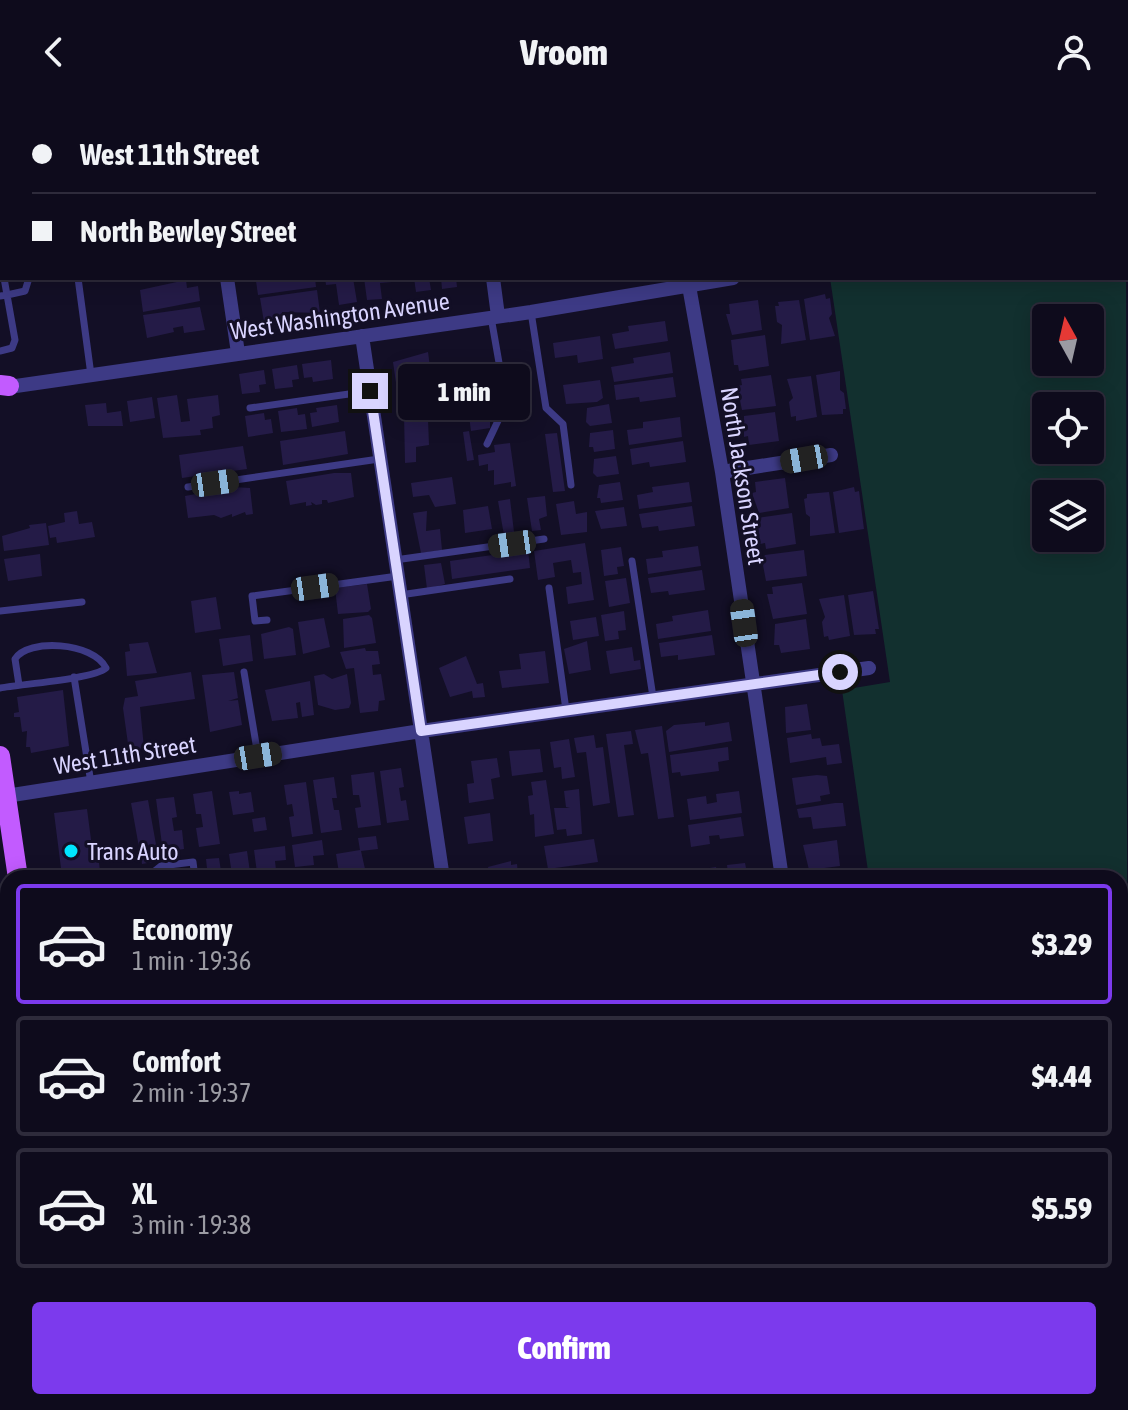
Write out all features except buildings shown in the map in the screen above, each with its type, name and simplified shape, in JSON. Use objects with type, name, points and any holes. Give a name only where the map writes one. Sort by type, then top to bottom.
[{"type":"main road","points":[[0,756],[17,870]]},
{"type":"street","points":[[227,280],[238,353]]},
{"type":"street","points":[[493,280],[494,317]]},
{"type":"street","name":"West Washington Avenue","points":[[3,387],[531,312],[683,282],[708,280]]},
{"type":"street","name":"North Jackson Street","points":[[683,282],[722,472],[781,870]]},
{"type":"street","points":[[362,336],[442,870]]},
{"type":"street","points":[[722,472],[831,455]]},
{"type":"street","name":"West 11th Street","points":[[6,796],[421,731],[869,668]]},
{"type":"lane","points":[[0,351],[12,348],[15,340],[4,295],[25,291],[28,280]]},
{"type":"lane","points":[[78,280],[91,375]]},
{"type":"lane","points":[[531,312],[546,408],[563,424],[571,485]]},
{"type":"lane","points":[[487,444],[505,406],[494,317]]},
{"type":"lane","points":[[250,408],[370,391]]},
{"type":"lane","points":[[188,487],[380,459]]},
{"type":"lane","points":[[395,560],[544,539]]},
{"type":"lane","points":[[632,561],[653,697]]},
{"type":"lane","points":[[267,620],[255,621],[252,596],[398,576]]},
{"type":"lane","points":[[400,595],[510,579]]},
{"type":"lane","points":[[549,588],[566,710]]},
{"type":"lane","points":[[0,611],[82,602]]},
{"type":"lane","points":[[0,688],[74,677],[106,668],[91,651],[82,648],[64,645],[21,652],[15,659],[19,685]]},
{"type":"lane","points":[[244,672],[258,756]]},
{"type":"lane","points":[[74,677],[91,783]]},
{"type":"lane","points":[[156,870],[161,866],[193,862],[194,870]]},
{"type":"green space","points":[[830,280],[1126,280],[1127,870],[868,870],[842,690],[890,682]]},
{"type":"place","name":"Trans Auto","points":[[71,851]]},
{"type":"route","points":[[370,391],[421,731],[840,672]]}]
